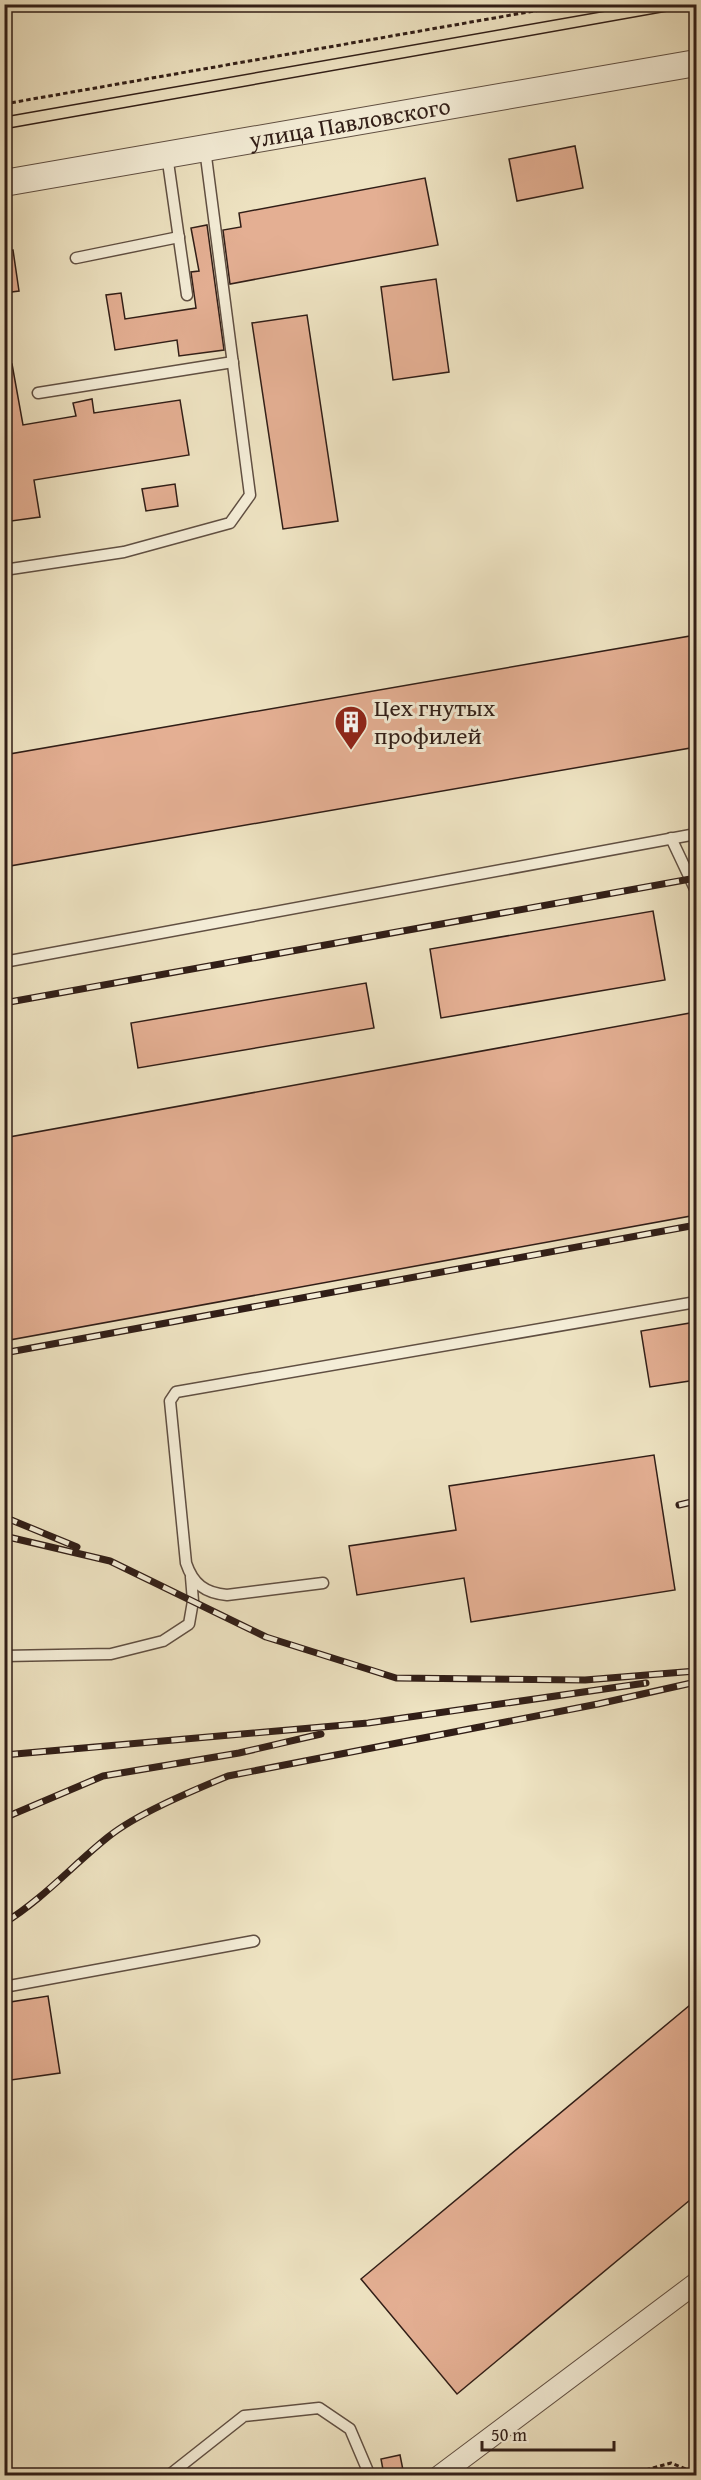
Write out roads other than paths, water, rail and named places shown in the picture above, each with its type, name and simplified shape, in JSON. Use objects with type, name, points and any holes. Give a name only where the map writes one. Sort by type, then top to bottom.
[{"type":"street","name":"улица Павловского","points":[[4,183],[696,63]]},
{"type":"street","points":[[439,2475],[696,2283]]},
{"type":"lane","points":[[4,570],[124,552],[230,523],[250,495],[206,149]]},
{"type":"lane","points":[[167,155],[187,295]]},
{"type":"lane","points":[[76,258],[179,237]]},
{"type":"lane","points":[[38,393],[233,362]]},
{"type":"lane","points":[[4,962],[696,834]]},
{"type":"lane","points":[[671,838],[696,891]]},
{"type":"lane","points":[[4,1656],[111,1654],[163,1641],[189,1624],[193,1601],[191,1576],[186,1563],[170,1401],[176,1392],[696,1302]]},
{"type":"lane","points":[[191,1576],[200,1587],[212,1594],[226,1595],[323,1583]]},
{"type":"lane","points":[[4,1987],[254,1941]]},
{"type":"lane","points":[[168,2475],[244,2416],[319,2408],[350,2429],[370,2475]]},
{"type":"tram line","points":[[4,117],[646,4]]},
{"type":"tram line","points":[[4,129],[696,6]]},
{"type":"railway","points":[[4,1003],[696,878]]},
{"type":"railway","points":[[4,1353],[696,1225]]},
{"type":"railway","points":[[679,1505],[696,1501]]},
{"type":"railway","points":[[4,1517],[77,1547]]},
{"type":"railway","points":[[4,1536],[110,1561],[266,1637],[396,1678],[585,1680],[696,1671]]},
{"type":"railway","points":[[4,1923],[58,1882],[120,1828],[166,1803],[228,1776],[598,1704],[696,1682]]},
{"type":"railway","points":[[4,1755],[368,1723],[646,1683]]},
{"type":"railway","points":[[4,1818],[103,1776],[239,1753],[321,1734]]},
{"type":"place","name":"Цех гнутых профилей","points":[[351,751]]}]
